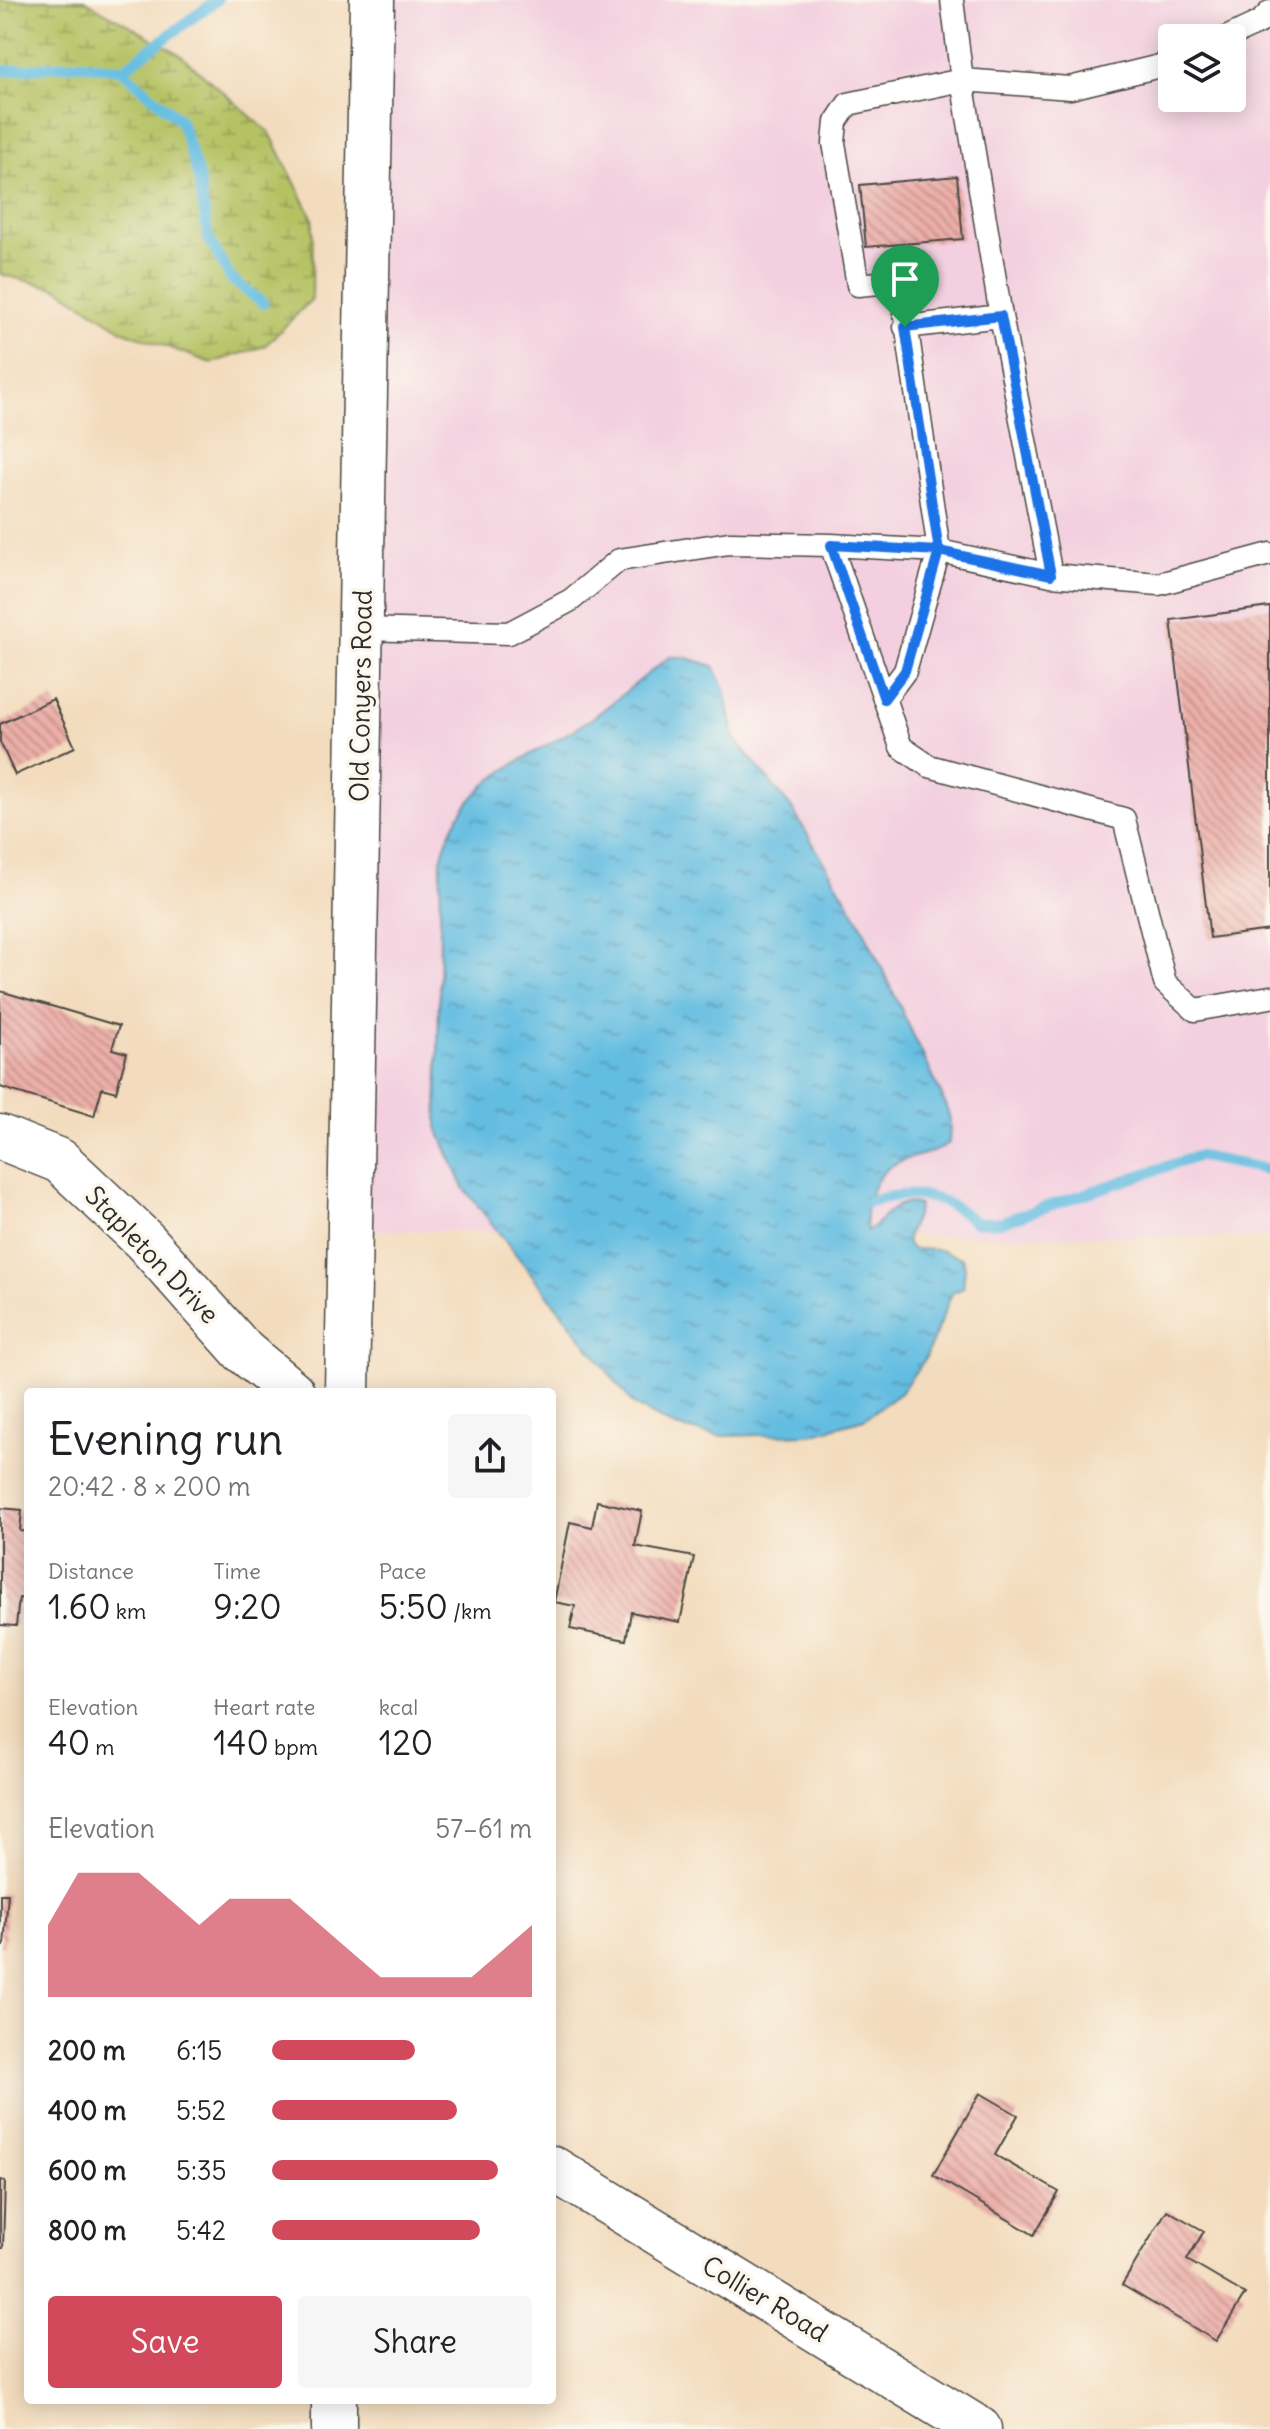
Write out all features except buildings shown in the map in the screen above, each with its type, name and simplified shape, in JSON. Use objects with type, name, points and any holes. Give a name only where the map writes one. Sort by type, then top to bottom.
[{"type":"street","name":"Old Conyers Road","points":[[347,1388],[372,0]]},
{"type":"street","name":"Stapleton Drive","points":[[0,1137],[60,1161],[145,1241],[243,1351],[287,1388]]},
{"type":"street","name":"Collier Road","points":[[556,2170],[979,2429]]},
{"type":"street","points":[[334,2404],[334,2429]]},
{"type":"lane","points":[[952,0],[1001,316],[1051,575]]},
{"type":"lane","points":[[1246,29],[1260,22],[1270,12]]},
{"type":"lane","points":[[884,699],[905,671],[939,551],[900,281],[858,285],[834,143],[836,122],[848,104],[962,80],[1070,88],[1158,66]]},
{"type":"lane","points":[[905,327],[1001,316]]},
{"type":"lane","points":[[362,629],[509,633],[571,600],[619,560],[729,543],[939,551],[1051,575],[1159,584],[1270,554]]},
{"type":"lane","points":[[831,545],[901,747],[929,766],[1124,819],[1165,983],[1180,1001],[1195,1010],[1270,997]]},
{"type":"shaded area","points":[[372,0],[1270,0],[1270,1238],[342,1230]]},
{"type":"green space","points":[[0,0],[84,0],[178,53],[270,133],[313,219],[312,299],[265,346],[211,363],[124,331],[59,289],[0,274]]},
{"type":"water","points":[[670,657],[684,657],[714,666],[725,689],[734,738],[791,807],[860,922],[950,1119],[949,1143],[932,1152],[901,1161],[884,1172],[868,1200],[866,1221],[867,1231],[896,1207],[910,1203],[919,1205],[906,1243],[912,1249],[940,1250],[962,1258],[965,1267],[963,1288],[952,1293],[926,1357],[900,1393],[864,1419],[811,1434],[719,1436],[675,1427],[634,1405],[464,1188],[437,1127],[441,860],[451,831],[464,808],[500,773],[592,718]]},
{"type":"waterway","points":[[122,70],[217,0]]},
{"type":"waterway","points":[[0,71],[81,64],[122,70],[180,120],[198,175],[208,237],[231,279],[263,303]]},
{"type":"waterway","points":[[866,1203],[896,1196],[923,1196],[949,1204],[975,1222],[1001,1222],[1198,1156],[1270,1170]]},
{"type":"route","points":[[905,327],[939,551],[831,545],[884,699],[905,671],[939,551],[1051,575],[1001,316],[905,327]]}]
